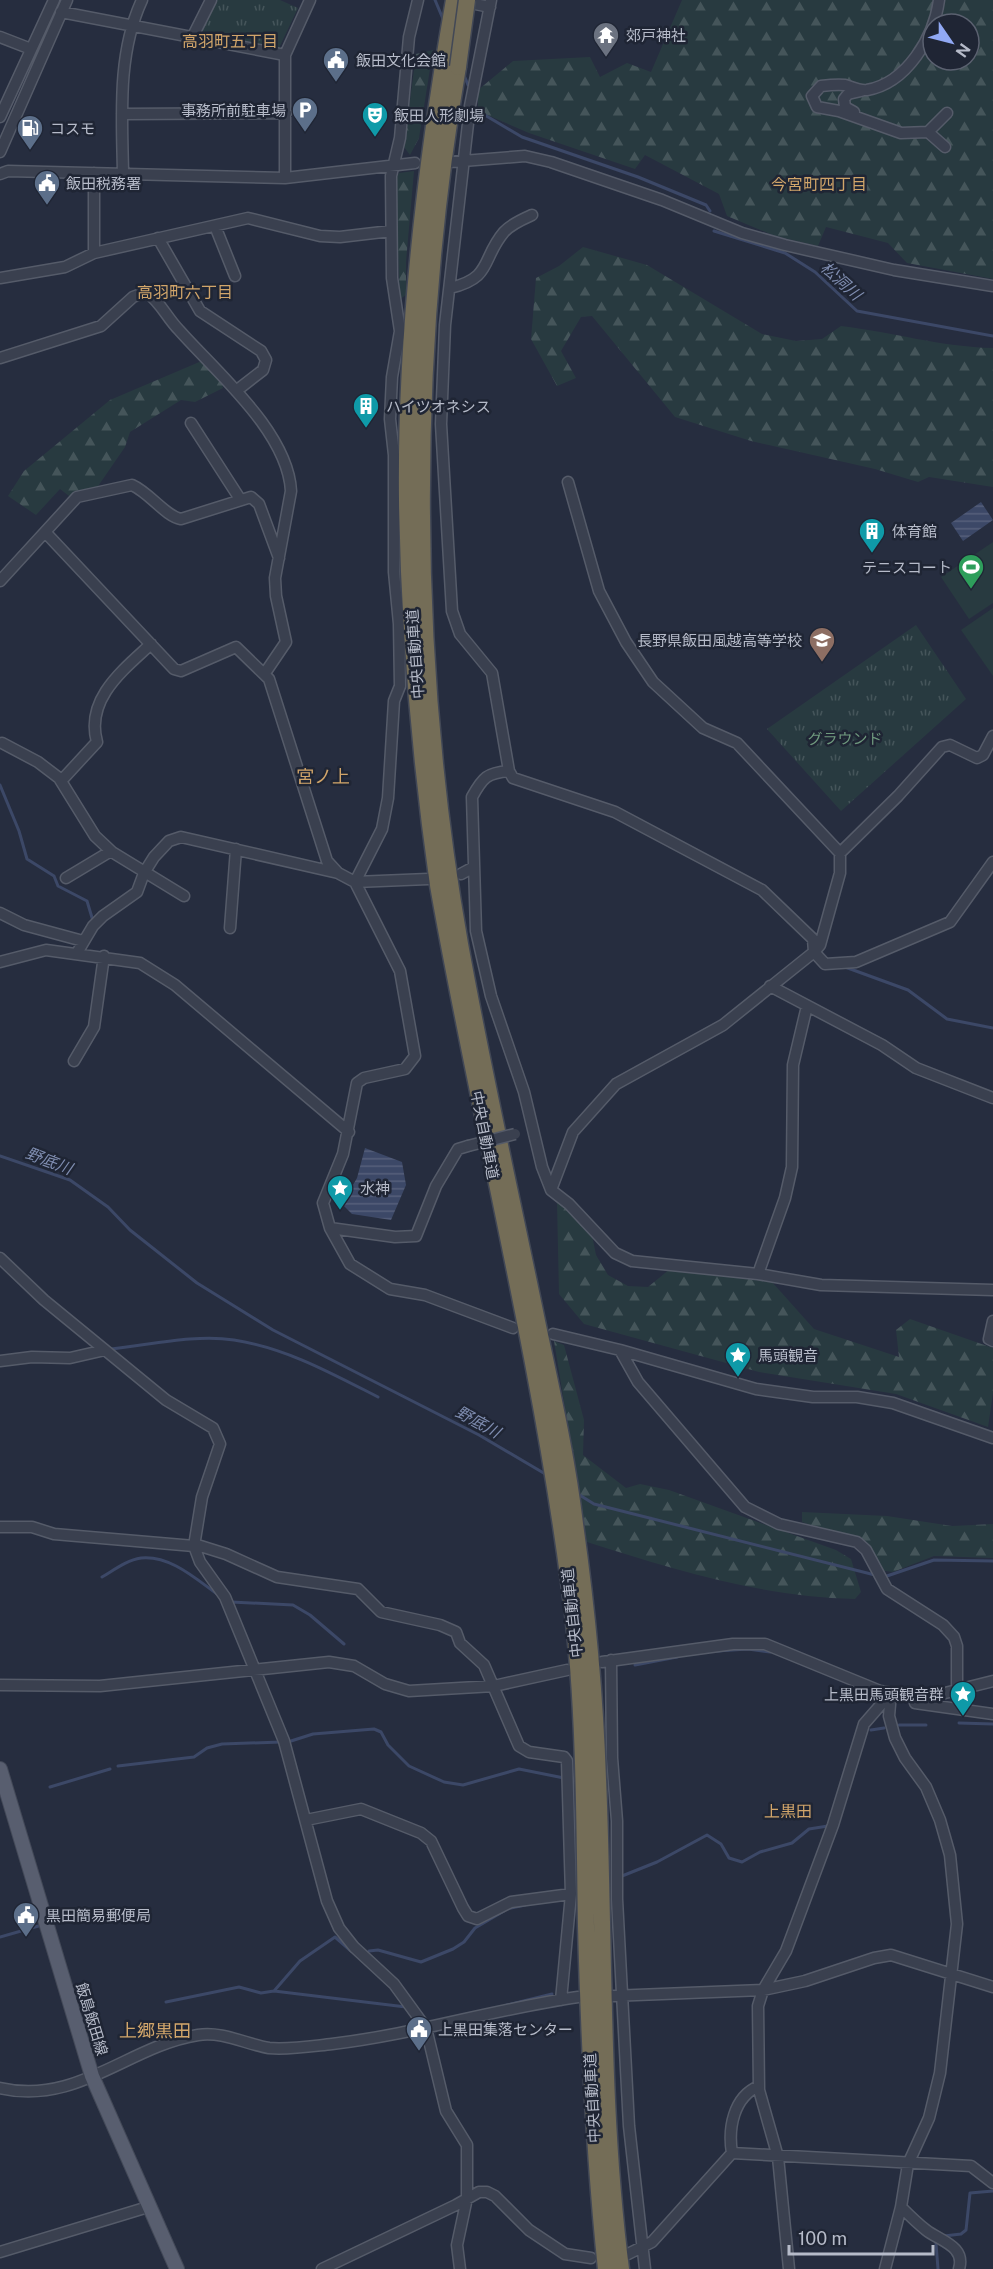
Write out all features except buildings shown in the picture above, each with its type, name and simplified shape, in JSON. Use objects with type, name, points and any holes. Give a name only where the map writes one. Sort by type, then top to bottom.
[{"type":"highway","name":"中央自動車道","points":[[456,0],[445,52],[420,233],[410,382],[407,500],[418,711],[426,804],[439,896],[550,1456],[570,1584],[578,1674],[589,2053],[606,2269]]},
{"type":"highway","name":"中央自動車道","points":[[467,0],[447,127],[435,235],[424,406],[424,568],[433,722],[460,946],[566,1463],[574,1515],[594,1697],[606,2103],[624,2261]]},
{"type":"main road","name":"飯島飯田線","points":[[0,1769],[92,2076],[177,2269]]},
{"type":"street","points":[[0,117],[54,0]]},
{"type":"street","points":[[0,152],[67,0]]},
{"type":"street","points":[[123,173],[123,75],[132,26],[142,0]]},
{"type":"street","points":[[193,36],[211,0]]},
{"type":"street","points":[[285,178],[285,55],[310,0]]},
{"type":"street","points":[[355,882],[382,829],[388,798],[394,701],[400,686],[399,624],[394,572],[394,455],[390,419],[392,377],[400,332],[392,278],[391,231],[393,164],[400,138],[409,37],[418,0]]},
{"type":"street","points":[[456,0],[490,3],[472,95],[446,325],[441,424],[452,611],[460,634],[492,673],[509,771],[513,778],[615,812],[762,890],[813,939],[814,952],[825,964],[856,962],[950,921],[993,862]]},
{"type":"street","points":[[871,122],[845,107],[843,99],[849,94],[865,91],[889,81],[915,58],[928,36],[939,0]]},
{"type":"street","points":[[61,12],[285,55]]},
{"type":"street","points":[[0,37],[31,49]]},
{"type":"street","points":[[865,91],[843,85],[821,86],[812,96],[813,101],[825,109],[839,111],[901,133],[928,132],[947,113]]},
{"type":"street","points":[[122,114],[286,113]]},
{"type":"street","points":[[928,132],[945,147]]},
{"type":"street","points":[[450,162],[525,156],[552,162],[662,200],[742,233],[894,270],[993,286]]},
{"type":"street","points":[[3,171],[285,178],[415,163]]},
{"type":"street","points":[[94,173],[94,253]]},
{"type":"street","points":[[450,288],[465,284],[482,273],[505,231],[532,215]]},
{"type":"street","points":[[0,278],[65,267],[94,253],[248,218],[320,236],[340,237],[391,231]]},
{"type":"street","points":[[215,226],[235,276]]},
{"type":"street","points":[[158,238],[200,311],[261,351],[266,360],[263,370],[236,391]]},
{"type":"street","points":[[0,358],[101,326],[133,297],[146,292],[154,297],[165,315],[236,391],[286,462],[291,491],[279,559],[276,596],[286,642],[265,673]]},
{"type":"street","points":[[191,423],[240,499]]},
{"type":"street","points":[[551,1190],[573,1132],[616,1084],[723,1025],[814,952],[820,945],[840,873],[840,853],[737,743],[703,728],[653,682],[626,642],[599,591],[568,482]]},
{"type":"street","points":[[0,581],[77,497],[132,485],[148,494],[170,514],[181,519],[251,497],[259,504],[279,559]]},
{"type":"street","points":[[46,533],[174,669],[181,671],[236,647],[265,673],[293,749],[327,861],[338,873]]},
{"type":"street","points":[[61,781],[97,742],[94,731],[101,696],[112,680],[151,644]]},
{"type":"street","points":[[840,853],[898,796],[942,747],[950,745],[977,758],[983,755],[993,736]]},
{"type":"street","points":[[3,743],[38,762],[61,781],[95,836],[111,851],[184,896]]},
{"type":"street","points":[[509,771],[491,773],[480,782],[472,797],[476,931],[491,996],[524,1092],[532,1131],[551,1190],[569,1204],[615,1253],[632,1261],[758,1274],[821,1286],[993,1290]]},
{"type":"street","points":[[77,953],[83,941],[103,916],[137,892],[144,873],[154,857],[169,841],[181,837],[338,873],[355,882],[383,883],[428,879]]},
{"type":"street","points":[[230,928],[236,849]]},
{"type":"street","points":[[66,878],[111,851]]},
{"type":"street","points":[[461,874],[474,867]]},
{"type":"street","points":[[355,882],[400,971],[415,1047],[413,1060],[405,1069],[364,1078],[357,1083],[343,1154],[323,1203],[330,1228],[350,1264],[390,1289],[425,1294],[513,1328]]},
{"type":"street","points":[[0,913],[24,926],[83,941]]},
{"type":"street","points":[[0,962],[46,950],[132,960],[161,975],[349,1132]]},
{"type":"street","points":[[74,1061],[94,1027],[104,956]]},
{"type":"street","points":[[770,986],[882,1044],[916,1068],[993,1098]]},
{"type":"street","points":[[758,1274],[785,1198],[792,1167],[793,1065],[807,1006]]},
{"type":"street","points":[[330,1228],[395,1237],[416,1236],[447,1167],[459,1149],[532,1131]]},
{"type":"street","points":[[0,1258],[44,1300],[166,1400],[213,1428],[220,1444],[202,1497],[194,1545],[200,1562],[225,1597],[284,1740],[327,1901],[339,1928],[354,1947],[394,1984],[426,2028],[446,2111],[466,2145],[467,2198],[457,2245],[460,2269]]},
{"type":"street","points":[[993,1321],[989,1339],[993,1341]]},
{"type":"street","points":[[553,1334],[620,1350],[756,1389],[813,1397],[857,1398],[893,1403],[993,1438]]},
{"type":"street","points":[[0,1361],[32,1357],[70,1358],[105,1350]]},
{"type":"street","points":[[620,1350],[638,1382],[745,1507],[779,1524],[857,1542],[866,1550],[887,1589],[943,1625],[954,1637],[957,1646],[957,1691]]},
{"type":"street","points":[[0,1527],[32,1527],[54,1534],[194,1545],[226,1554],[277,1577],[358,1589],[381,1612],[440,1625],[456,1632],[460,1643],[484,1665],[519,1746],[529,1752],[564,1757],[567,1761],[571,1894],[561,2000]]},
{"type":"street","points":[[645,2269],[629,2126],[617,1899],[618,1821],[607,1661],[733,1644],[765,1644],[876,1690],[891,1693],[925,1698],[993,1682]]},
{"type":"street","points":[[0,1685],[100,1686],[337,1663],[354,1666],[385,1684],[409,1691],[494,1686],[567,1670]]},
{"type":"street","points":[[891,1693],[900,1701],[993,1714]]},
{"type":"street","points":[[885,2269],[901,2207],[908,2164],[929,2118],[940,2073],[957,1924],[950,1854],[940,1820],[926,1787],[905,1758],[895,1738],[889,1716],[891,1693]]},
{"type":"street","points":[[789,2269],[778,2157],[759,2086],[758,2006],[763,1990],[786,1951],[806,1899],[833,1825],[864,1724],[891,1693]]},
{"type":"street","points":[[306,1820],[361,1809],[421,1833],[431,1841],[468,1916],[477,1919],[511,1902],[571,1894]]},
{"type":"street","points":[[611,1996],[763,1990],[806,1981],[874,1958],[891,1955],[993,1987]]},
{"type":"street","points":[[0,2088],[28,2093],[46,2092],[92,2076],[182,2038],[202,2034],[222,2036],[272,2048],[332,2044],[426,2028],[578,1997]]},
{"type":"street","points":[[624,2261],[643,2249],[732,2153],[732,2121],[744,2098],[759,2086]]},
{"type":"street","points":[[732,2153],[971,2166],[993,2183]]},
{"type":"street","points":[[322,2269],[479,2192],[487,2192],[547,2242],[565,2254],[591,2258]]},
{"type":"street","points":[[0,2252],[148,2207]]},
{"type":"street","points":[[901,2207],[926,2230],[955,2248],[960,2257],[959,2269]]},
{"type":"green space","points":[[216,0],[280,0],[298,8],[279,48],[201,32]]},
{"type":"green space","points":[[682,0],[993,0],[993,279],[907,263],[888,243],[826,227],[818,246],[775,236],[727,216],[719,194],[645,155],[635,169],[529,133],[478,111],[478,90],[513,61],[590,57],[600,77],[627,63],[651,72]]},
{"type":"green space","points":[[433,50],[419,138],[410,155],[404,147],[416,54]]},
{"type":"green space","points":[[414,171],[406,262],[406,295],[400,299],[395,179],[399,173]]},
{"type":"green space","points":[[583,247],[647,265],[762,334],[796,341],[822,339],[841,326],[954,345],[993,348],[993,487],[929,477],[918,482],[875,469],[751,441],[675,417],[592,316],[581,317],[561,351],[576,378],[557,386],[531,339],[536,278],[559,266]]},
{"type":"green space","points":[[204,360],[222,382],[223,388],[195,402],[181,400],[130,432],[125,447],[94,492],[77,502],[60,489],[36,515],[8,496],[24,471],[110,400]]},
{"type":"green space","name":"テニスコート","points":[[993,542],[993,603],[969,619],[941,577]]},
{"type":"green space","points":[[993,608],[993,676],[961,630]]},
{"type":"green space","name":"グラウンド","points":[[916,625],[966,699],[841,811],[767,729]]},
{"type":"green space","points":[[557,1202],[591,1230],[596,1255],[608,1275],[628,1286],[648,1287],[670,1269],[772,1282],[814,1329],[899,1357],[896,1330],[910,1319],[993,1348],[993,1393],[988,1427],[896,1394],[759,1372],[584,1324],[559,1294]]},
{"type":"green space","points":[[554,1341],[564,1345],[584,1420],[583,1455],[626,1488],[640,1484],[669,1490],[836,1550],[851,1559],[861,1592],[855,1599],[786,1593],[753,1587],[686,1572],[587,1542]]},
{"type":"green space","points":[[802,1512],[887,1516],[952,1526],[993,1524],[993,1558],[934,1556],[893,1572],[877,1570],[864,1543],[802,1522]]},
{"type":"water","points":[[981,502],[993,520],[963,541],[951,523]]},
{"type":"water","points":[[365,1148],[402,1162],[406,1185],[391,1220],[352,1214],[342,1204],[357,1178]]},
{"type":"waterway","name":"松洞川","points":[[435,0],[443,19]]},
{"type":"waterway","name":"松洞川","points":[[464,75],[468,85]]},
{"type":"waterway","name":"松洞川","points":[[478,111],[522,137],[638,177],[706,205],[710,211]]},
{"type":"waterway","name":"松洞川","points":[[714,231],[785,253],[815,272],[857,311],[993,336]]},
{"type":"waterway","points":[[0,785],[19,831],[27,859],[54,876],[58,886],[87,901],[93,921]]},
{"type":"waterway","points":[[845,967],[908,990],[947,1019],[993,1028]]},
{"type":"waterway","name":"野底川","points":[[0,1156],[70,1180],[108,1207],[130,1230],[197,1283],[273,1330],[479,1435],[547,1475]]},
{"type":"waterway","points":[[111,1349],[188,1339],[234,1340],[290,1355],[378,1397]]},
{"type":"waterway","name":"野底川","points":[[578,1494],[594,1504],[875,1575]]},
{"type":"waterway","points":[[102,1577],[131,1561],[152,1558],[182,1569],[217,1594]]},
{"type":"waterway","name":"野底川","points":[[884,1577],[934,1560],[993,1561]]},
{"type":"waterway","points":[[231,1602],[293,1605],[310,1615],[344,1644]]},
{"type":"waterway","points":[[717,1651],[748,1649],[770,1652]]},
{"type":"waterway","points":[[635,1665],[677,1657]]},
{"type":"waterway","points":[[959,1723],[993,1724]]},
{"type":"waterway","points":[[899,1725],[926,1725]]},
{"type":"waterway","points":[[871,1730],[884,1728]]},
{"type":"waterway","points":[[291,1741],[313,1734],[374,1729],[381,1732],[388,1745],[409,1766],[444,1782],[463,1785],[519,1769],[564,1778]]},
{"type":"waterway","points":[[118,1766],[194,1757],[207,1748],[222,1744],[281,1742]]},
{"type":"waterway","points":[[50,1787],[110,1769]]},
{"type":"waterway","points":[[622,1876],[657,1862],[707,1835],[721,1844],[729,1858],[742,1862],[760,1852],[792,1843],[809,1829],[828,1826]]},
{"type":"waterway","points":[[511,1908],[525,1905]]},
{"type":"waterway","points":[[369,1951],[378,1950],[421,1962],[453,1949],[464,1942],[475,1928],[504,1911]]},
{"type":"waterway","points":[[0,1937],[42,1925]]},
{"type":"waterway","points":[[166,2002],[239,1987],[261,1993],[274,1991],[300,1961],[335,1937],[351,1951]]},
{"type":"waterway","points":[[274,1991],[406,2007]]},
{"type":"waterway","points":[[507,2005],[552,1994]]},
{"type":"waterway","points":[[944,2236],[961,2234],[966,2230],[970,2193],[993,2191]]},
{"type":"waterway","points":[[936,2243],[938,2269]]},
{"type":"place","name":"郊戸神社","points":[[606,58]]},
{"type":"place","name":"飯田文化会館","points":[[336,83]]},
{"type":"place","name":"事務所前駐車場","points":[[305,133]]},
{"type":"place","name":"飯田人形劇場","points":[[375,138]]},
{"type":"place","name":"コスモ","points":[[30,151]]},
{"type":"place","name":"飯田税務署","points":[[47,206]]},
{"type":"place","name":"ハイツオネシス","points":[[366,429]]},
{"type":"place","name":"体育館","points":[[872,554]]},
{"type":"place","name":"テニスコート","points":[[971,590]]},
{"type":"place","name":"長野県飯田風越高等学校","points":[[822,663]]},
{"type":"place","name":"水神","points":[[340,1211]]},
{"type":"place","name":"馬頭観音","points":[[738,1378]]},
{"type":"place","name":"上黒田馬頭観音群","points":[[963,1717]]},
{"type":"place","name":"黒田簡易郵便局","points":[[26,1938]]},
{"type":"place","name":"上黒田集落センター","points":[[419,2052]]},
{"type":"district","name":"高羽町五丁目","points":[[230,41]]},
{"type":"district","name":"今宮町四丁目","points":[[819,184]]},
{"type":"district","name":"高羽町六丁目","points":[[185,292]]},
{"type":"district","name":"宮ノ上","points":[[323,776]]},
{"type":"district","name":"上黒田","points":[[788,1811]]},
{"type":"district","name":"上郷黒田","points":[[155,2030]]}]
